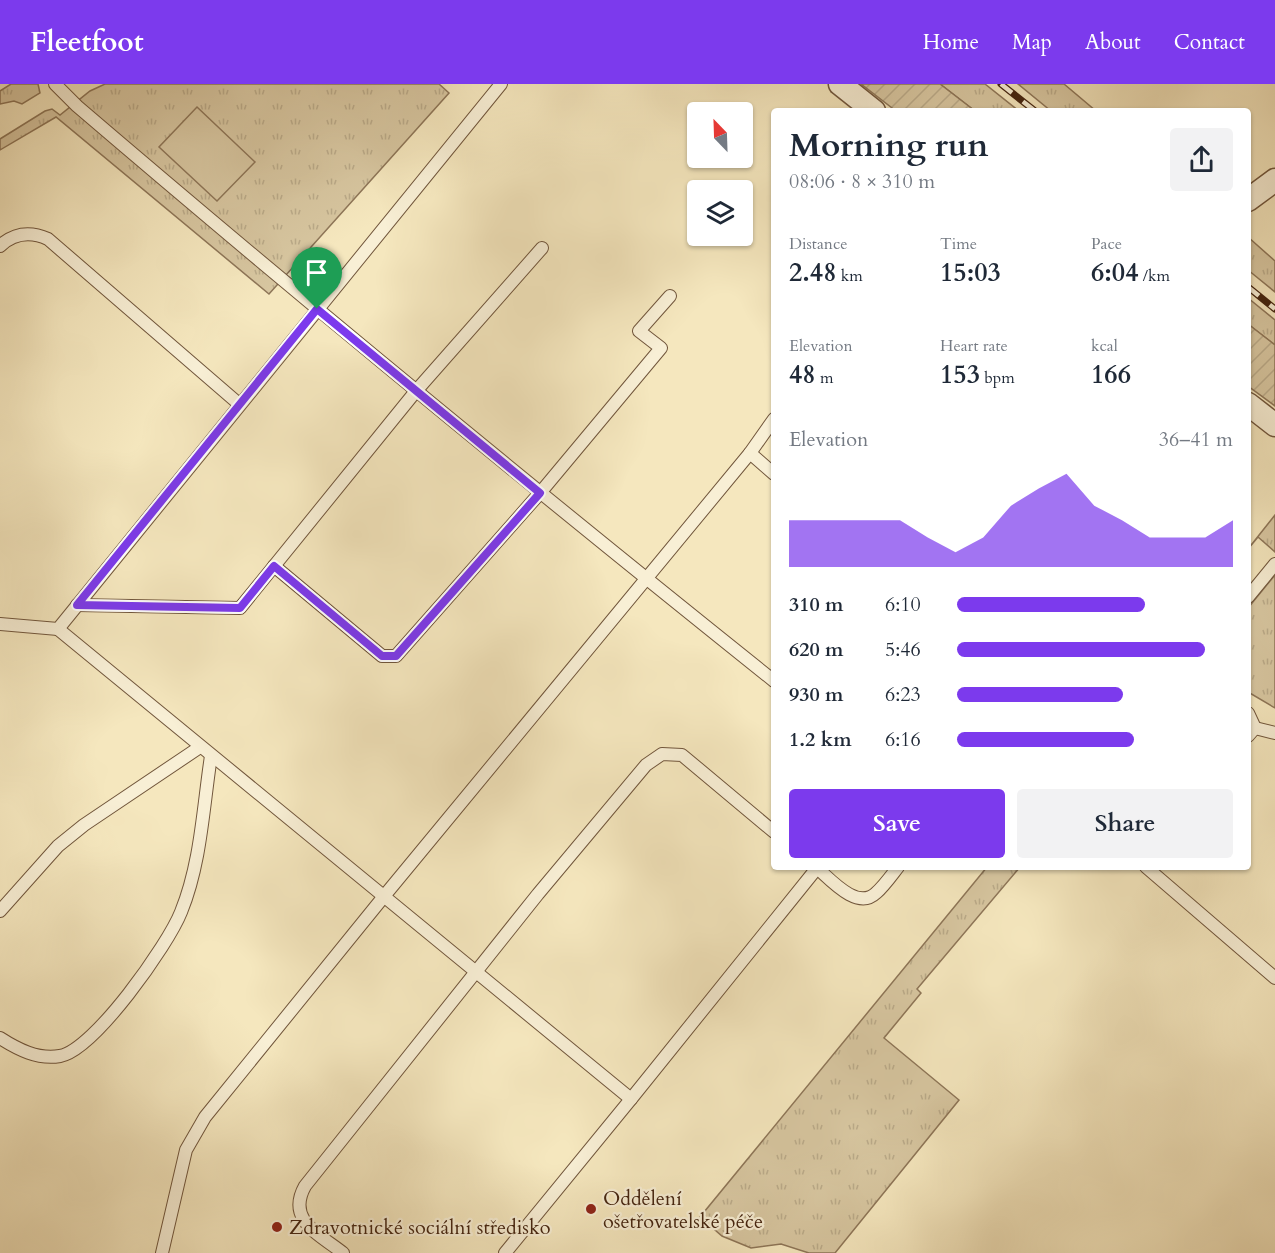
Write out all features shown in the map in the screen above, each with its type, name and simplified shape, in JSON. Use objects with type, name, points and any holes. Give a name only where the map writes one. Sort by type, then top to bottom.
[{"type":"street","points":[[840,84],[870,108]]},
{"type":"street","points":[[1251,198],[1275,180]]},
{"type":"street","points":[[1251,406],[1275,425]]},
{"type":"lane","points":[[55,84],[95,122],[317,309],[540,493],[771,679]]},
{"type":"lane","points":[[58,629],[501,84]]},
{"type":"lane","points":[[0,246],[12,237],[25,233],[37,234],[48,239],[239,404]]},
{"type":"lane","points":[[77,605],[240,608],[416,391],[542,248]]},
{"type":"lane","points":[[274,566],[382,656],[396,656],[540,493],[661,348],[639,331],[670,296]]},
{"type":"lane","points":[[162,1253],[186,1150],[200,1126],[385,895],[750,453],[771,423]]},
{"type":"lane","points":[[750,453],[771,471]]},
{"type":"lane","points":[[1251,593],[1275,564]]},
{"type":"lane","points":[[0,624],[58,629],[631,1099]]},
{"type":"lane","points":[[1252,732],[1275,733]]},
{"type":"lane","points":[[0,912],[58,846],[84,825],[200,747]]},
{"type":"lane","points":[[342,1253],[304,1223],[299,1214],[300,1194],[477,971],[646,765],[662,754],[682,755],[771,829]]},
{"type":"lane","points":[[0,1038],[30,1054],[61,1056],[90,1040],[116,1010],[180,914],[198,854],[211,756]]},
{"type":"lane","points":[[505,1253],[815,870]]},
{"type":"lane","points":[[819,870],[850,896],[862,899],[875,895],[896,870]]},
{"type":"lane","points":[[1149,870],[1275,978]]},
{"type":"green space","points":[[11,84],[38,84],[40,93],[22,104],[14,101],[0,104],[0,91]]},
{"type":"green space","points":[[105,84],[439,84],[449,93],[269,294],[56,117],[0,150],[0,139],[45,111],[52,109],[60,115],[90,91]]},
{"type":"green space","points":[[861,84],[940,84],[971,108],[892,108]]},
{"type":"green space","points":[[940,84],[985,84],[1015,108],[971,108]]},
{"type":"green space","points":[[1018,84],[1064,84],[1092,108],[1047,108]]},
{"type":"green space","points":[[197,107],[255,162],[217,201],[159,147]]},
{"type":"green space","points":[[1251,240],[1275,261],[1275,292],[1251,272]]},
{"type":"green space","points":[[1251,300],[1275,320],[1275,345],[1251,326]]},
{"type":"green space","points":[[1251,326],[1275,345],[1275,406],[1251,388]]},
{"type":"green space","points":[[1275,515],[1275,552],[1258,537],[1251,545]]},
{"type":"green space","points":[[1275,575],[1275,708],[1251,694],[1251,604]]},
{"type":"green space","points":[[985,870],[1017,870],[917,989],[921,993],[884,1038],[959,1100],[835,1253],[809,1253],[781,1244],[751,1248],[722,1236],[700,1217]]},
{"type":"railway","points":[[1001,84],[1031,108]]},
{"type":"railway","points":[[1251,289],[1275,309]]},
{"type":"place","name":"Oddělení ošetřovatelské péče","points":[[591,1209]]},
{"type":"place","name":"Zdravotnické sociální středisko","points":[[277,1227]]},
{"type":"route","points":[[317,309],[540,493],[396,656],[382,656],[274,566],[240,608],[77,605],[265,371],[317,309]]}]
